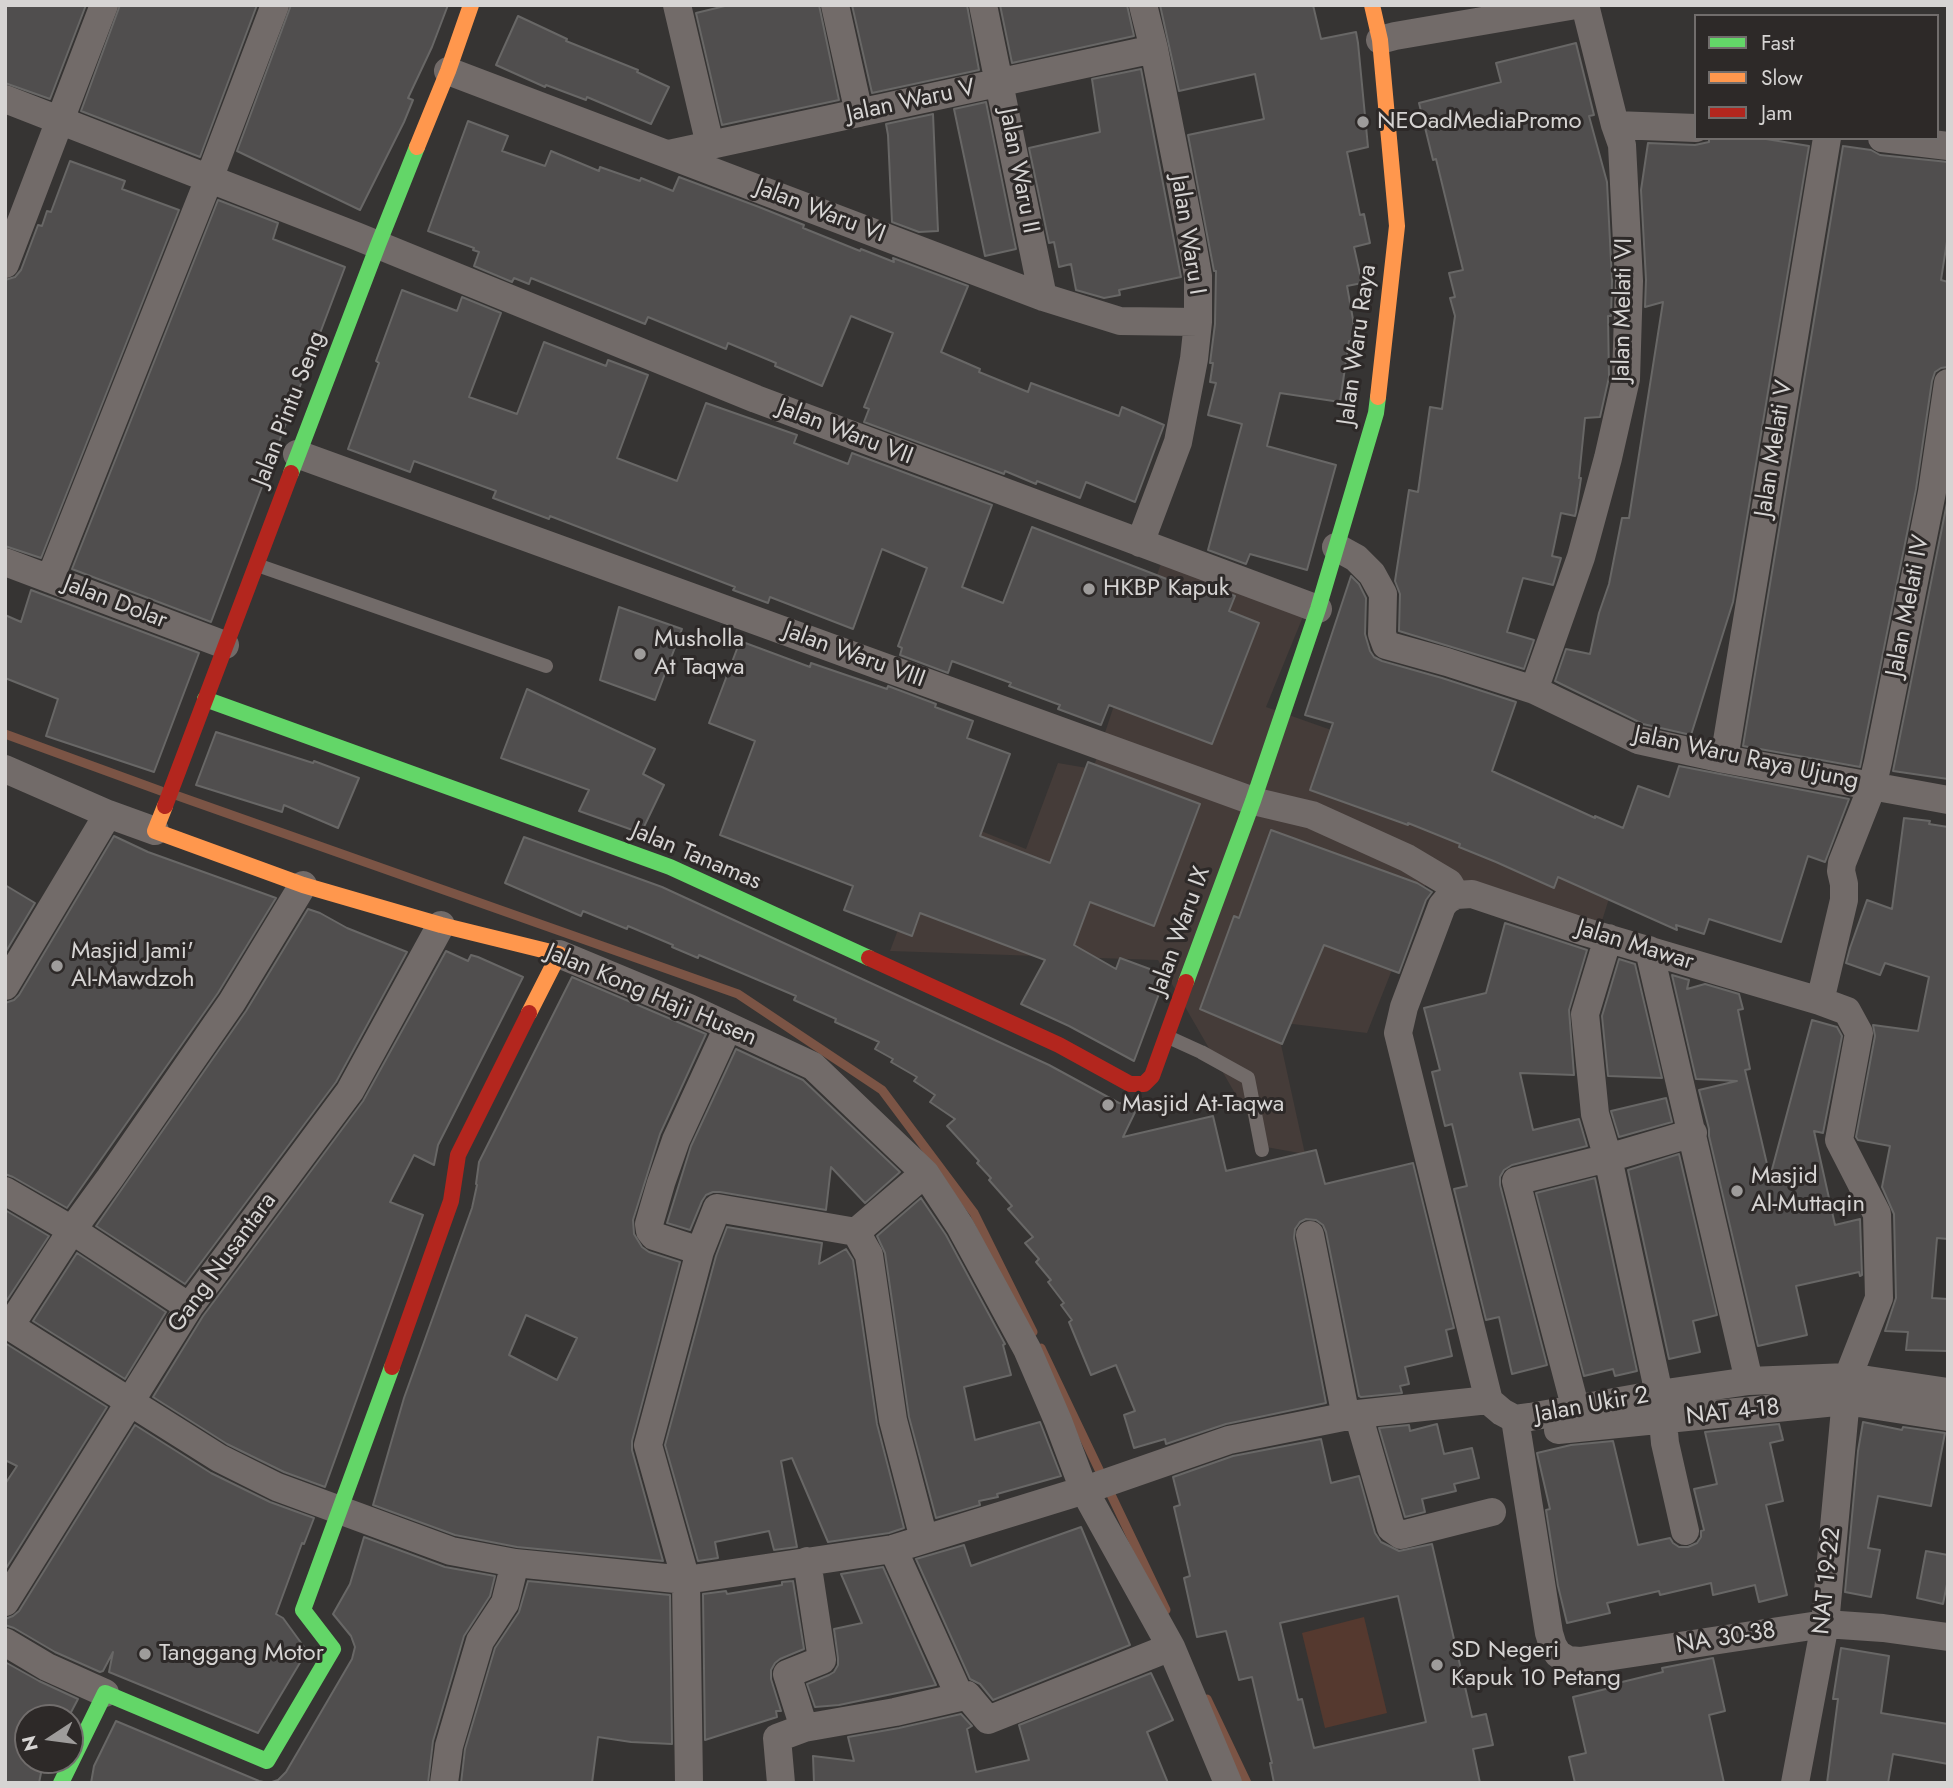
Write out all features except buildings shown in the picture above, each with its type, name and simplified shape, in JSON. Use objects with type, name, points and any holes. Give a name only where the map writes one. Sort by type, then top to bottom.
[{"type":"street","points":[[5,264],[17,198],[59,120],[104,5]]},
{"type":"street","points":[[50,579],[275,5]]},
{"type":"street","name":"Jalan Pintu Seng","points":[[158,824],[377,244],[448,71],[471,5]]},
{"type":"street","points":[[677,5],[710,145]]},
{"type":"street","points":[[835,5],[859,113]]},
{"type":"street","name":"Jalan Waru II","points":[[983,5],[1044,297]]},
{"type":"street","name":"Jalan Waru I","points":[[1140,543],[1178,442],[1194,359],[1198,322],[1198,276],[1143,5]]},
{"type":"street","name":"Jalan Waru Raya","points":[[1252,801],[1318,609],[1376,412],[1397,226],[1380,40],[1372,5]]},
{"type":"street","points":[[1380,40],[1576,5]]},
{"type":"street","name":"Jalan Melati VI","points":[[1534,690],[1581,557],[1626,379],[1629,281],[1622,145],[1585,5]]},
{"type":"street","name":"Jalan Waru V","points":[[669,154],[1154,49]]},
{"type":"street","name":"Jalan Waru VI","points":[[448,71],[1044,297],[1120,321],[1198,322]]},
{"type":"street","name":"Jalan Waru VII","points":[[5,99],[377,244],[756,399],[1318,609]]},
{"type":"street","points":[[1615,125],[1694,128]]},
{"type":"street","name":"Jalan Melati V","points":[[1724,759],[1827,140]]},
{"type":"street","points":[[1898,140],[1948,146]]},
{"type":"street","name":"Jalan Melati IV","points":[[1872,787],[1932,492],[1948,383]]},
{"type":"street","name":"Jalan Waru VIII","points":[[297,454],[1252,801]]},
{"type":"street","name":"Jalan Waru Raya Ujung","points":[[1336,547],[1356,558],[1372,574],[1383,594],[1382,634],[1386,645],[1534,690],[1638,740],[1724,759],[1948,800]]},
{"type":"street","name":"Jalan Dolar","points":[[5,562],[225,645]]},
{"type":"street","name":"Jalan Tanamas","points":[[205,699],[670,867],[1059,1045],[1130,1084],[1143,1084],[1152,1076]]},
{"type":"street","name":"Jalan Kong Haji Husen","points":[[5,769],[108,814],[158,824],[303,885],[440,925],[559,954],[689,1007],[813,1066],[925,1173],[960,1226],[1027,1349],[1088,1489],[1171,1647],[1228,1783]]},
{"type":"street","points":[[1820,1001],[1844,900],[1841,871],[1872,787]]},
{"type":"street","points":[[303,885],[232,1002],[8,1325],[219,1458],[277,1487],[340,1511],[451,1551],[516,1563],[686,1580],[893,1549],[1088,1489],[1229,1440],[1352,1415],[1465,1401],[1489,1401],[1398,1034],[1404,1007],[1442,906],[1456,895],[1449,883],[1407,858],[1312,816],[1252,801]]},
{"type":"street","name":"Jalan Waru IX","points":[[1152,1076],[1252,801]]},
{"type":"street","points":[[5,986],[108,814]]},
{"type":"street","name":"Jalan Mawar","points":[[1456,895],[1472,894],[1847,1011],[1859,1033],[1839,1140],[1877,1214],[1879,1298],[1847,1389]]},
{"type":"street","name":"Gang Nusantara","points":[[5,1602],[189,1307],[350,1091],[440,925]]},
{"type":"street","points":[[1608,938],[1585,1014],[1595,1114],[1608,1158],[1685,1531]]},
{"type":"street","points":[[1649,950],[1749,1381]]},
{"type":"street","points":[[5,1642],[47,1667],[262,1772],[334,1649],[303,1610],[451,1201],[458,1155],[559,954]]},
{"type":"street","points":[[700,1251],[654,1236],[649,1224],[676,1140],[728,1027]]},
{"type":"street","points":[[1576,1410],[1516,1181],[1693,1133]]},
{"type":"street","points":[[856,1233],[925,1173]]},
{"type":"street","points":[[5,1191],[72,1230],[189,1307]]},
{"type":"street","points":[[689,1783],[686,1580],[648,1446],[700,1251],[717,1208],[856,1233],[869,1255],[893,1420],[924,1539]]},
{"type":"street","points":[[1310,1235],[1352,1415],[1391,1528],[1401,1535],[1492,1512]]},
{"type":"street","name":"Jalan Ukir 2","points":[[1489,1401],[1516,1426],[1576,1410],[1661,1408],[1749,1381],[1847,1389],[1948,1392]]},
{"type":"street","name":"NAT 4-18","points":[[1516,1426],[1847,1389],[1948,1417]]},
{"type":"street","name":"NAT 19-22","points":[[1795,1783],[1825,1624],[1847,1389]]},
{"type":"street","name":"NA 30-38","points":[[1516,1426],[1549,1633],[1558,1654],[1567,1660],[1580,1661],[1825,1624],[1883,1628],[1948,1637]]},
{"type":"street","points":[[893,1549],[960,1697]]},
{"type":"street","points":[[804,1728],[787,1674],[822,1660],[807,1561]]},
{"type":"street","points":[[444,1783],[449,1746],[480,1641],[505,1603],[516,1563]]},
{"type":"street","points":[[781,1783],[777,1738],[804,1728],[895,1712],[967,1695],[988,1720],[1171,1647]]},
{"type":"street","points":[[61,1783],[105,1693]]},
{"type":"lane","points":[[256,565],[546,666]]},
{"type":"lane","points":[[1167,1036],[1248,1078],[1262,1150]]},
{"type":"shaded area","points":[[1161,563],[1304,614],[1266,707],[1629,835],[1601,924],[1429,876],[1367,1033],[1276,1022],[1305,1154],[1266,1147],[1158,960],[890,951],[941,815],[1026,849],[1058,763],[1093,769]]},
{"type":"shaded area","points":[[1364,1617],[1387,1713],[1325,1728],[1302,1633]]},
{"type":"waterway","points":[[5,734],[161,791]]},
{"type":"waterway","points":[[178,796],[738,994],[882,1090],[974,1213],[1033,1332]]},
{"type":"waterway","points":[[1041,1348],[1166,1610]]},
{"type":"waterway","points":[[1207,1699],[1247,1783]]},
{"type":"traffic: fast","points":[[291,473],[417,147]]},
{"type":"traffic: fast","points":[[1186,982],[1253,801],[1318,609],[1376,413],[1378,397]]},
{"type":"traffic: fast","points":[[205,699],[670,867],[869,958]]},
{"type":"traffic: fast","points":[[61,1783],[105,1693],[267,1761],[333,1649],[303,1610],[392,1367]]},
{"type":"traffic: slow","points":[[417,147],[471,5]]},
{"type":"traffic: slow","points":[[1372,5],[1380,40],[1397,226],[1378,397]]},
{"type":"traffic: slow","points":[[165,806],[155,831],[303,885],[441,925],[559,954],[529,1013]]},
{"type":"traffic: jam","points":[[165,806],[291,473]]},
{"type":"traffic: jam","points":[[869,958],[1059,1045],[1130,1084],[1144,1084],[1152,1076],[1186,982]]},
{"type":"traffic: jam","points":[[392,1367],[451,1201],[458,1155],[529,1013]]},
{"type":"place","name":"NEOadMediaPromo","points":[[1363,122]]},
{"type":"place","name":"HKBP Kapuk","points":[[1089,589]]},
{"type":"place","name":"Musholla At Taqwa","points":[[640,654]]},
{"type":"place","name":"Masjid Jami' Al-Mawdzoh","points":[[57,966]]},
{"type":"place","name":"Masjid At-Taqwa","points":[[1108,1105]]},
{"type":"place","name":"Masjid Al-Muttaqin","points":[[1737,1191]]},
{"type":"place","name":"Tanggang Motor","points":[[145,1654]]},
{"type":"place","name":"SD Negeri Kapuk 10 Petang","points":[[1437,1665]]}]
